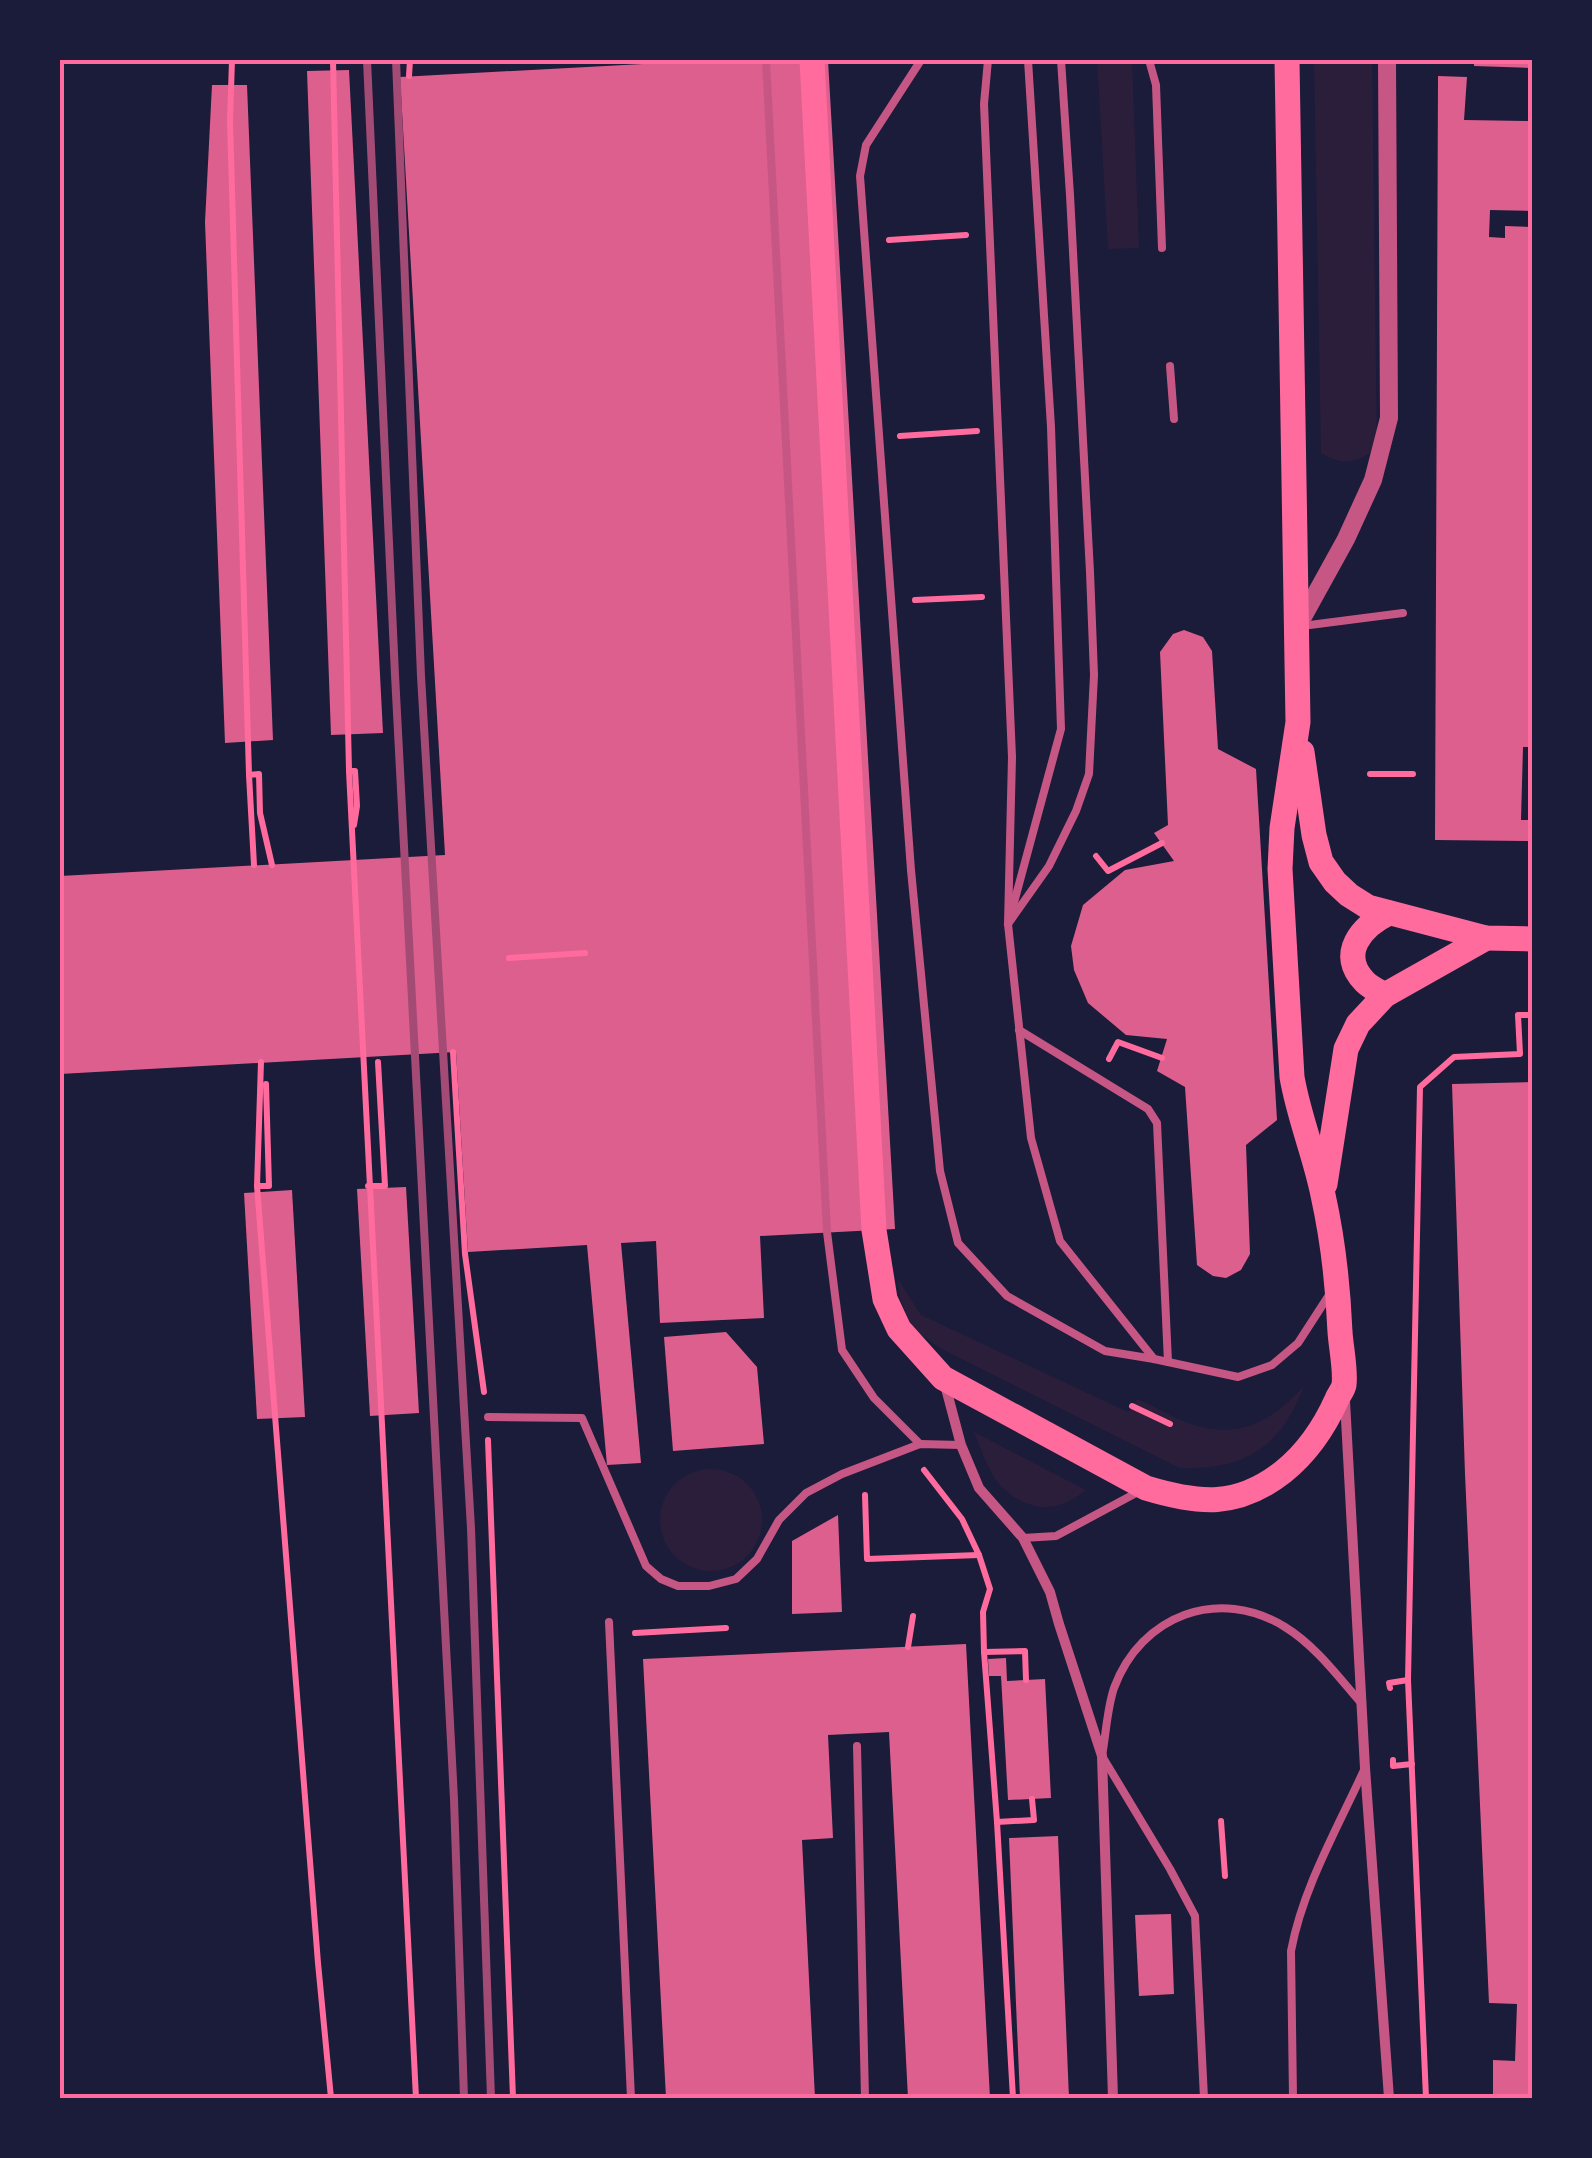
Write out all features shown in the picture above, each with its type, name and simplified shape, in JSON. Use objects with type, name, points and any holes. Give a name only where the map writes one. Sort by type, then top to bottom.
[{"type":"main road","points":[[812,60],[874,1230],[885,1299],[899,1330],[943,1378],[1146,1488],[1178,1498],[1212,1502],[1248,1492],[1273,1479],[1298,1460],[1315,1440],[1344,1385],[1338,1282],[1323,1194],[1297,1108],[1292,1077],[1280,869],[1298,722]]},
{"type":"main road","points":[[1286,60],[1298,722],[1321,862],[1335,882],[1368,907],[1486,938],[1532,940]]},
{"type":"main road","points":[[1385,995],[1366,984],[1353,956],[1364,928],[1389,913]]},
{"type":"main road","points":[[1323,1194],[1346,1049],[1358,1024],[1385,995],[1486,938]]},
{"type":"street","points":[[1298,626],[1373,480],[1389,418],[1387,60]]},
{"type":"street","points":[[943,1378],[960,1444],[979,1488],[1023,1538],[1050,1592],[1102,1756],[1113,2098]]},
{"type":"street","points":[[1344,1385],[1388,2098]]},
{"type":"lane","points":[[766,60],[826,1232],[842,1350],[874,1398],[920,1444]]},
{"type":"lane","points":[[921,60],[866,144],[860,176],[911,870],[940,1171],[958,1243],[1007,1296],[1105,1351],[1238,1377],[1272,1365],[1298,1343],[1338,1282]]},
{"type":"lane","points":[[988,60],[984,104],[1012,757],[1008,924],[1031,1138],[1060,1242],[1154,1359]]},
{"type":"lane","points":[[1008,924],[1062,729],[1052,427],[1028,60]]},
{"type":"lane","points":[[1008,924],[1049,866],[1089,774],[1094,675],[1090,572],[1061,60]]},
{"type":"lane","points":[[1149,60],[1156,85],[1162,248]]},
{"type":"lane","points":[[1170,366],[1174,419]]},
{"type":"lane","points":[[1298,626],[1403,612]]},
{"type":"lane","points":[[1019,1030],[1148,1109],[1156,1123],[1168,1362]]},
{"type":"lane","points":[[488,1417],[582,1418],[646,1566],[661,1579],[678,1586],[709,1586],[736,1578],[758,1559],[779,1520],[806,1492],[920,1444],[960,1444]]},
{"type":"lane","points":[[1023,1538],[1056,1536],[1146,1488]]},
{"type":"lane","points":[[1204,2098],[1194,1916],[1102,1756],[1114,1687],[1132,1656],[1166,1622],[1193,1610],[1226,1608],[1285,1627],[1313,1649],[1362,1704]]},
{"type":"lane","points":[[610,1622],[631,2098]]},
{"type":"lane","points":[[858,1746],[865,2098]]},
{"type":"lane","points":[[1293,2098],[1294,1931],[1318,1868],[1365,1768]]},
{"type":"path","points":[[232,60],[230,121],[254,865]]},
{"type":"path","points":[[333,60],[348,771],[416,2098]]},
{"type":"path","points":[[409,76],[410,60]]},
{"type":"path","points":[[348,771],[355,771],[357,806],[348,860]]},
{"type":"path","points":[[249,776],[259,774],[260,813],[272,865]]},
{"type":"path","points":[[1370,774],[1414,774]]},
{"type":"path","points":[[1096,856],[1108,872],[1162,843]]},
{"type":"path","points":[[509,958],[585,954]]},
{"type":"path","points":[[1426,2098],[1408,1680],[1420,1087],[1454,1056],[1520,1054],[1518,1015],[1532,1015]]},
{"type":"path","points":[[1098,1078],[1118,1042],[1162,1058]]},
{"type":"path","points":[[453,1052],[465,1254],[488,1417],[513,2098]]},
{"type":"path","points":[[368,1186],[385,1186],[378,1062]]},
{"type":"path","points":[[264,1065],[257,1186],[331,2098]]},
{"type":"path","points":[[1132,1406],[1170,1424]]},
{"type":"path","points":[[866,1495],[866,1560],[979,1555],[990,1588],[983,1612],[984,1652],[1013,2098]]},
{"type":"path","points":[[908,1647],[912,1616]]},
{"type":"path","points":[[635,1632],[726,1628]]},
{"type":"path","points":[[984,1652],[1025,1651],[1026,1680]]},
{"type":"path","points":[[1390,1700],[1389,1683],[1408,1680]]},
{"type":"path","points":[[1393,1750],[1394,1766],[1412,1764]]},
{"type":"path","points":[[996,1822],[1034,1820],[1032,1799]]},
{"type":"path","points":[[1221,1821],[1225,1876]]},
{"type":"shaded area","points":[[1097,60],[1132,60],[1139,248],[1108,249]]},
{"type":"shaded area","points":[[1314,60],[1372,60],[1377,449],[1349,462],[1321,453]]},
{"type":"shaded area","points":[[898,1279],[921,1315],[1128,1412],[1137,1399],[1189,1423],[1214,1429],[1243,1427],[1281,1408],[1304,1386],[1284,1425],[1258,1451],[1223,1465],[1179,1468],[938,1347],[911,1327],[900,1298]]},
{"type":"shaded area","points":[[974,1432],[1086,1490],[1053,1506],[1041,1507],[1019,1500],[995,1478]]},
{"type":"shaded area","points":[[711,1469],[731,1473],[747,1484],[758,1500],[762,1520],[758,1540],[747,1556],[731,1567],[711,1571],[691,1567],[675,1556],[664,1540],[660,1520],[664,1500],[675,1484],[691,1473]]},
{"type":"building","points":[[717,60],[828,60],[895,1229],[760,1236],[764,1318],[660,1323],[656,1241],[621,1243],[641,1463],[607,1465],[587,1245],[468,1252],[456,1052],[60,1074],[60,876],[445,855],[400,77]]},
{"type":"building","points":[[1474,60],[1532,60],[1532,68],[1474,66]]},
{"type":"building","points":[[349,70],[383,733],[331,735],[307,71]]},
{"type":"building","points":[[1438,76],[1467,77],[1464,120],[1532,121],[1532,211],[1490,210],[1489,237],[1505,238],[1505,226],[1532,227],[1532,747],[1523,747],[1521,820],[1532,820],[1532,841],[1435,840]]},
{"type":"building","points":[[212,85],[247,85],[273,740],[225,743],[205,222]]},
{"type":"building","points":[[1184,630],[1203,637],[1212,651],[1218,749],[1256,769],[1277,1120],[1246,1145],[1250,1254],[1241,1270],[1226,1278],[1213,1276],[1197,1265],[1185,1087],[1157,1071],[1167,1039],[1126,1035],[1088,1003],[1074,970],[1071,946],[1083,905],[1125,870],[1174,861],[1154,833],[1168,825],[1160,652],[1173,634]]},
{"type":"building","points":[[1532,1082],[1532,2098],[1493,2098],[1493,2060],[1515,2061],[1517,2004],[1489,2003],[1452,1084]]},
{"type":"building","points":[[406,1187],[419,1413],[370,1416],[357,1189]]},
{"type":"building","points":[[292,1190],[305,1417],[257,1419],[244,1193]]},
{"type":"building","points":[[726,1332],[757,1367],[764,1444],[673,1451],[664,1337]]},
{"type":"building","points":[[838,1515],[842,1612],[792,1614],[792,1541]]},
{"type":"building","points":[[966,1644],[990,2098],[908,2098],[889,1732],[828,1735],[833,1838],[802,1840],[815,2098],[666,2098],[643,1659]]},
{"type":"building","points":[[1006,1658],[1007,1681],[1045,1679],[1051,1798],[1008,1800],[1001,1676],[989,1676],[988,1659]]},
{"type":"building","points":[[1058,1836],[1069,2098],[1020,2098],[1009,1838]]},
{"type":"building","points":[[1171,1914],[1174,1994],[1139,1996],[1135,1915]]},
{"type":"railway","points":[[367,60],[454,1799],[464,2098]]},
{"type":"railway","points":[[396,60],[421,676],[471,1528],[491,2098]]}]
